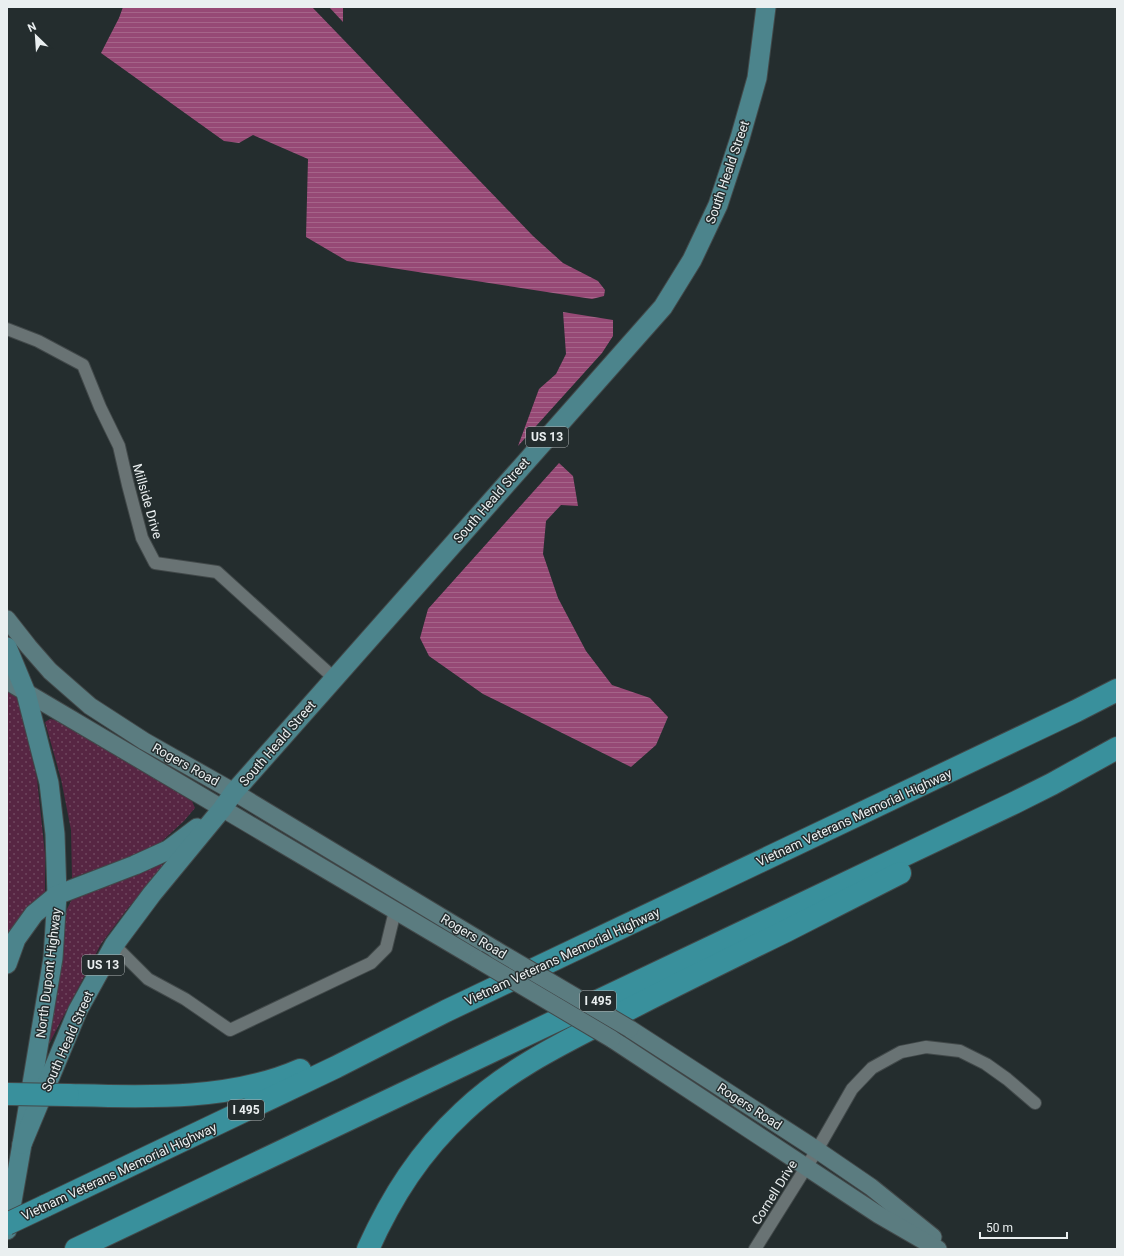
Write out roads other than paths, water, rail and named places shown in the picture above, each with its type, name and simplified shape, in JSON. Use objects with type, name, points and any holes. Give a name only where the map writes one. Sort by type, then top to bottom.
[{"type":"highway","name":"Vietnam Veterans Memorial Highway","points":[[7,1224],[336,1068],[446,1011],[1117,690]]},
{"type":"highway","name":"I 495","points":[[76,1249],[1014,803],[1117,748]]},
{"type":"highway","points":[[368,1249],[390,1204],[409,1174],[426,1152],[441,1134],[464,1111],[506,1077],[538,1057],[676,985],[984,832],[1052,784]]},
{"type":"highway","points":[[7,1094],[120,1096],[172,1095],[229,1090],[256,1085],[290,1074],[446,1011]]},
{"type":"main road","name":"South Heald Street","points":[[22,1144],[78,1010],[114,944],[152,894],[222,809],[234,792],[663,307],[692,260],[718,205],[740,138],[757,78],[766,7]]},
{"type":"main road","name":"North Dupont Highway","points":[[7,647],[26,693],[50,783],[55,834],[57,895],[52,958],[7,1230]]},
{"type":"main road","name":"South Heald Street","points":[[7,964],[16,939],[34,914],[57,895],[135,865],[168,850],[222,809]]},
{"type":"street","name":"Millside Drive","points":[[7,328],[82,364],[100,407],[119,446],[142,538],[155,563],[217,572],[334,678]]},
{"type":"street","name":"Rogers Road","points":[[7,618],[50,671],[90,706],[144,741],[234,792],[630,1029],[817,1150],[871,1187],[949,1249]]},
{"type":"street","name":"Rogers Road","points":[[7,681],[612,1039],[879,1215],[938,1249]]},
{"type":"street","points":[[114,944],[148,979],[185,998],[230,1030],[371,962],[386,948],[395,911]]},
{"type":"street","name":"Cornell Drive","points":[[755,1249],[817,1150],[852,1089],[872,1068],[901,1052],[926,1047],[960,1051],[986,1064],[1007,1079],[1035,1103]]}]
